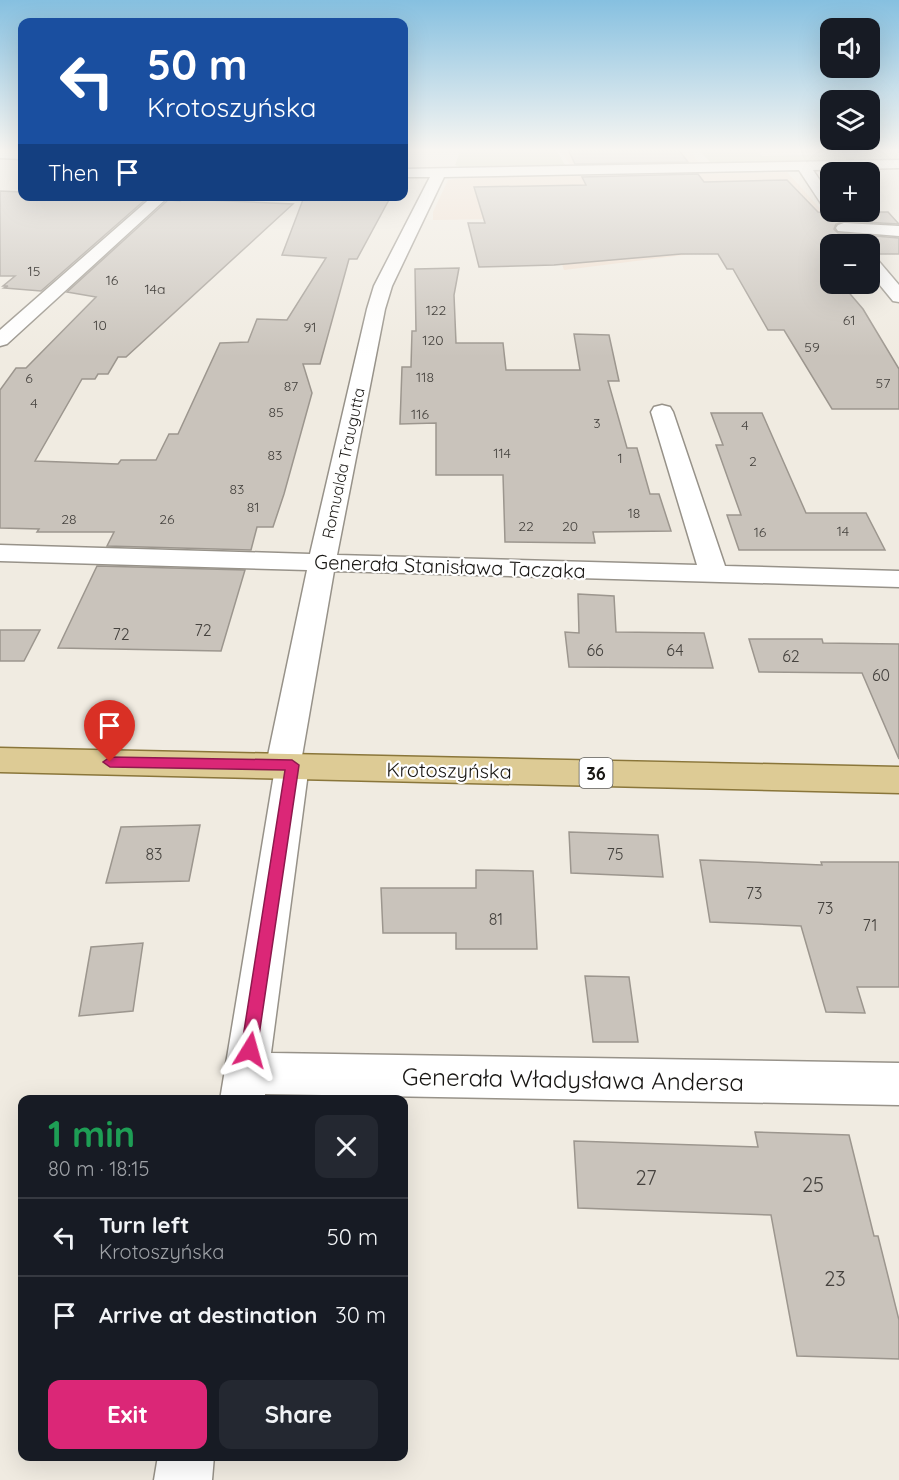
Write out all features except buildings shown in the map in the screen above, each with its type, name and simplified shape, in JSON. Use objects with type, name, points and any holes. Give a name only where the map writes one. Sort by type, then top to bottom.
[{"type":"main road","name":"Krotoszyńska","points":[[0,760],[899,780]]},
{"type":"street","points":[[0,340],[137,218]]},
{"type":"street","name":"Romualda Traugutta","points":[[244,1086],[288,765],[322,561],[376,309],[383,286],[417,218]]},
{"type":"street","points":[[840,222],[848,234]]},
{"type":"street","points":[[844,228],[899,231]]},
{"type":"street","points":[[880,274],[899,297]]},
{"type":"street","points":[[662,412],[714,574]]},
{"type":"street","name":"Generała Stanisława Taczaka","points":[[0,553],[899,579]]},
{"type":"street","name":"Generała Władysława Andersa","points":[[244,1086],[898,1086]]},
{"type":"street","points":[[183,1480],[185,1461]]},
{"type":"shaded area","points":[[433,218],[541,218],[433,220]]},
{"type":"shaded area","points":[[545,218],[820,218],[820,222],[832,222],[843,234],[820,234],[820,238],[564,270]]},
{"type":"route","points":[[110,762],[292,765],[250,1050]]}]
